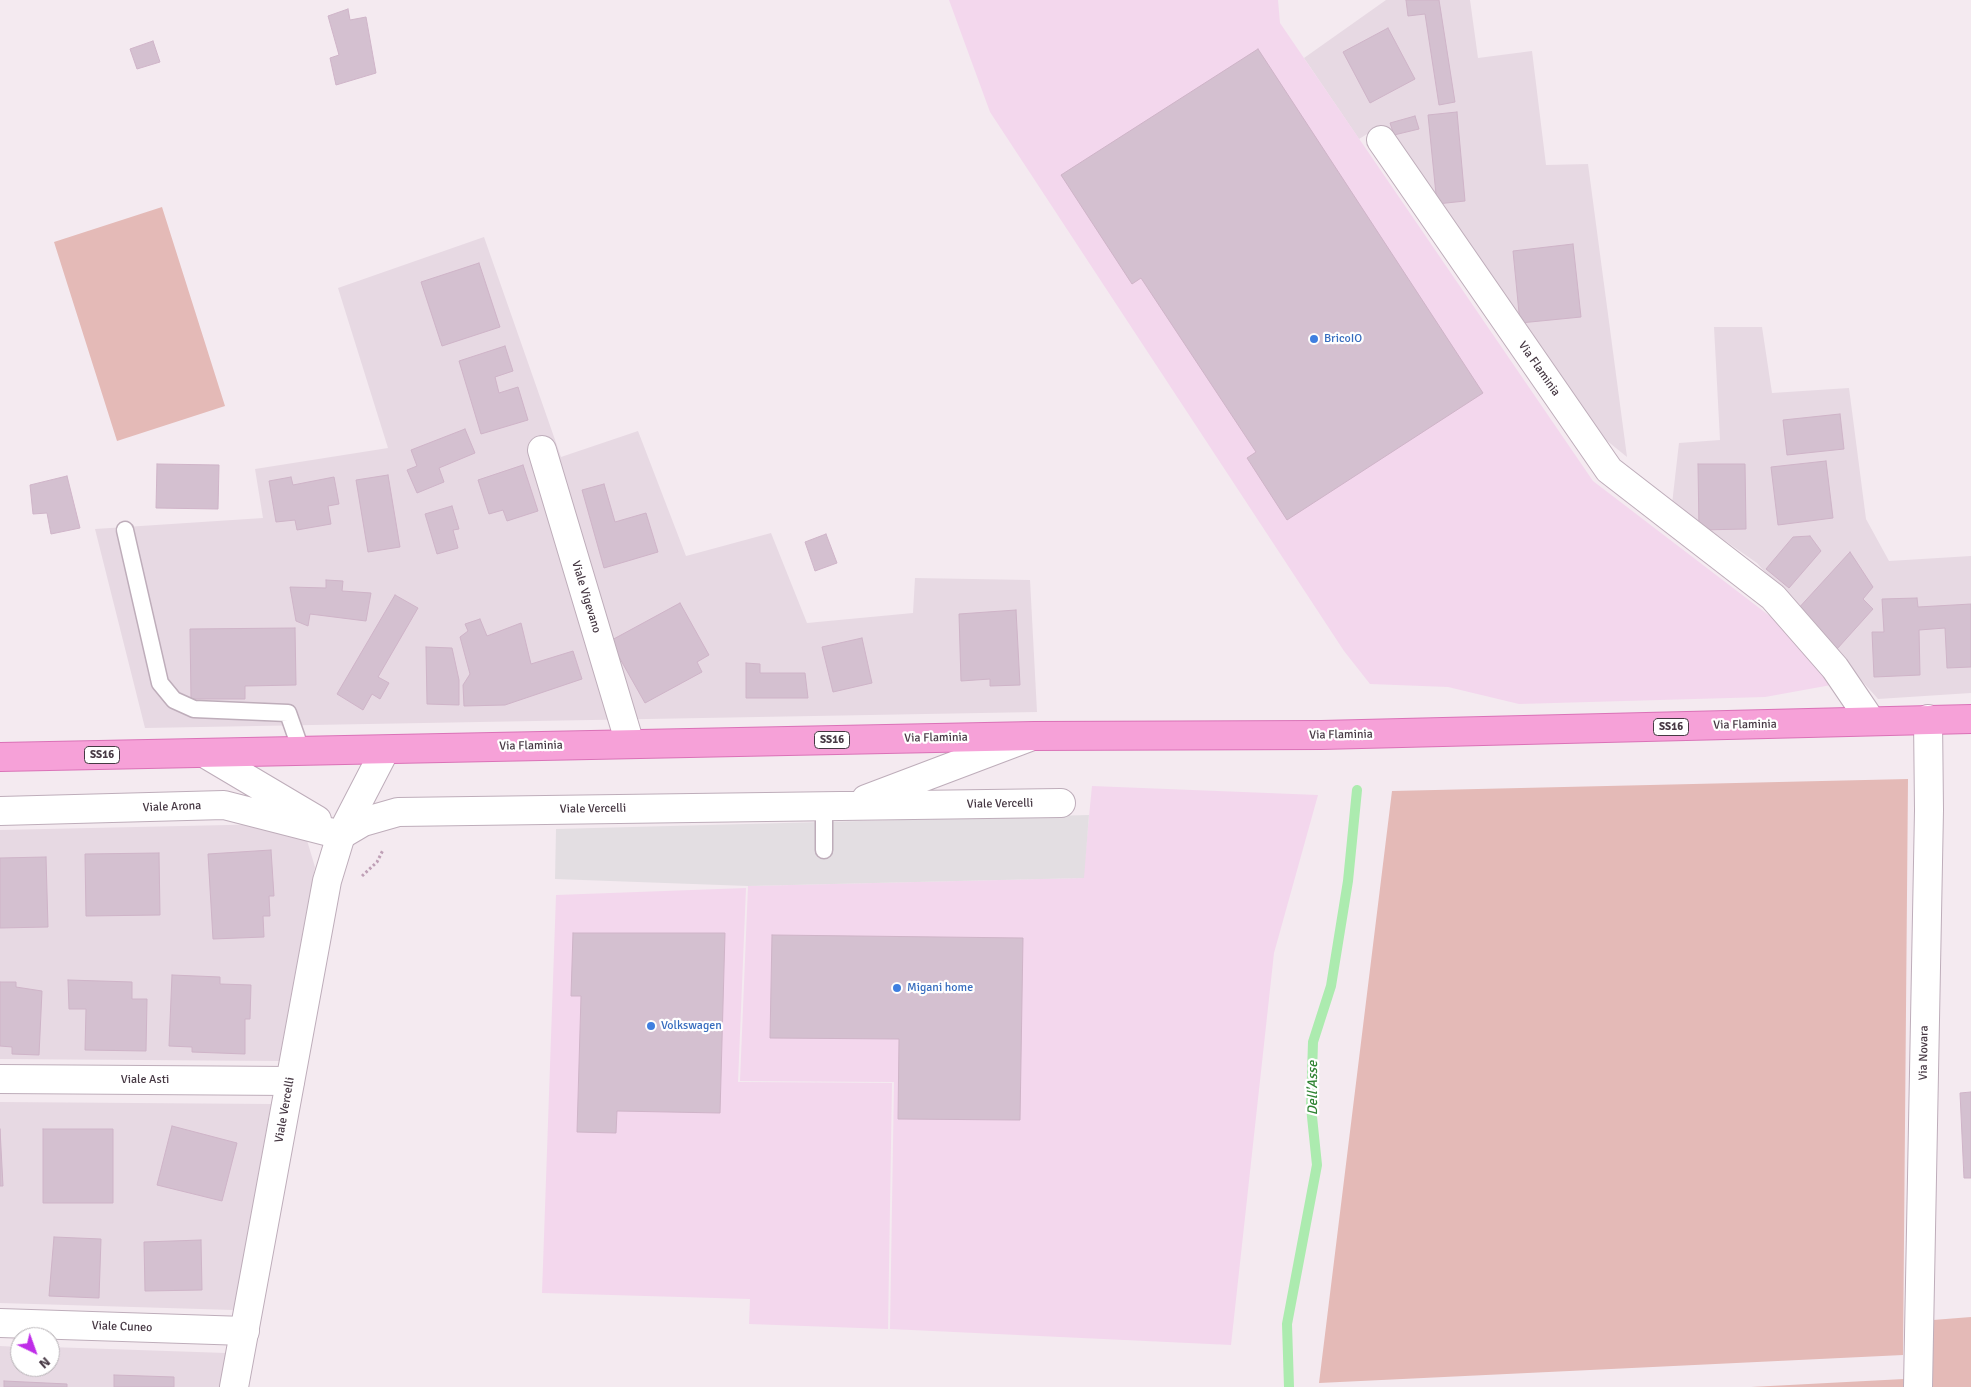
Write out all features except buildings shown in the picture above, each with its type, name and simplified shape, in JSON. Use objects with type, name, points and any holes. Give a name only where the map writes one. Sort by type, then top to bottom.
[{"type":"main road","name":"Via Flaminia","points":[[0,757],[1034,736],[1321,735],[1971,719]]},
{"type":"street","name":"Via Flaminia","points":[[1381,140],[1608,470],[1773,598],[1834,668],[1871,721]]},
{"type":"street","name":"Viale Vigevano","points":[[542,450],[630,744]]},
{"type":"street","name":"Via Novara","points":[[1918,1387],[1928,830],[1928,719]]},
{"type":"street","name":"Viale Vercelli","points":[[836,806],[1034,736]]},
{"type":"street","name":"Viale Vercelli","points":[[234,1387],[322,905],[341,834],[385,750]]},
{"type":"street","points":[[204,753],[341,834]]},
{"type":"street","name":"Viale Vercelli","points":[[341,834],[363,822],[398,812],[1061,803]]},
{"type":"street","name":"Viale Arona","points":[[0,812],[224,805],[341,834]]},
{"type":"street","name":"Viale Asti","points":[[0,1079],[290,1081]]},
{"type":"street","name":"Viale Cuneo","points":[[0,1323],[245,1330]]},
{"type":"lane","points":[[124,530],[160,683],[174,700],[194,709],[288,713],[301,750]]},
{"type":"lane","points":[[824,850],[836,806]]},
{"type":"shaded area","points":[[949,0],[1278,0],[1280,23],[1593,481],[1775,620],[1831,685],[1765,697],[1519,704],[1448,687],[1370,684],[1344,651],[990,112]]},
{"type":"shaded area","points":[[1386,0],[1470,0],[1478,58],[1532,51],[1546,165],[1588,164],[1627,457],[1606,440],[1382,125],[1359,139],[1304,58]]},
{"type":"shaded area","points":[[162,207],[225,406],[117,441],[54,242]]},
{"type":"shaded area","points":[[484,237],[561,457],[638,431],[686,556],[771,533],[807,623],[913,613],[915,578],[1030,580],[1037,712],[145,728],[95,529],[263,518],[255,469],[388,448],[338,288]]},
{"type":"shaded area","points":[[1714,327],[1762,327],[1772,393],[1849,388],[1866,519],[1889,561],[1971,556],[1971,693],[1878,699],[1757,563],[1672,504],[1679,443],[1720,440]]},
{"type":"shaded area","points":[[1908,779],[1903,1355],[1319,1383],[1392,791]]},
{"type":"shaded area","points":[[1092,786],[1318,795],[1274,953],[1231,1345],[890,1329],[894,1082],[740,1081],[748,886],[1083,878]]},
{"type":"shaded area","points":[[1089,815],[1084,878],[748,886],[555,879],[556,829]]},
{"type":"shaded area","points":[[273,824],[306,837],[315,867],[279,1061],[0,1059],[0,830]]},
{"type":"shaded area","points":[[746,888],[738,1082],[892,1083],[888,1329],[749,1324],[750,1299],[542,1293],[556,895]]},
{"type":"shaded area","points":[[0,1102],[271,1104],[234,1310],[0,1303]]},
{"type":"shaded area","points":[[1971,1317],[1971,1387],[1931,1387],[1933,1320]]},
{"type":"shaded area","points":[[0,1346],[10,1346],[10,1377],[60,1377],[60,1347],[226,1353],[220,1387],[0,1387]]},
{"type":"shaded area","points":[[1904,1379],[1904,1387],[1751,1387]]},
{"type":"waterway","name":"Dell'Asse","points":[[1289,1387],[1287,1324],[1317,1165],[1311,1107],[1313,1042],[1331,986],[1348,881],[1357,790]]},
{"type":"place","name":"BricoIO","points":[[1314,339]]},
{"type":"place","name":"Migani home","points":[[897,988]]},
{"type":"place","name":"Volkswagen","points":[[651,1026]]}]
